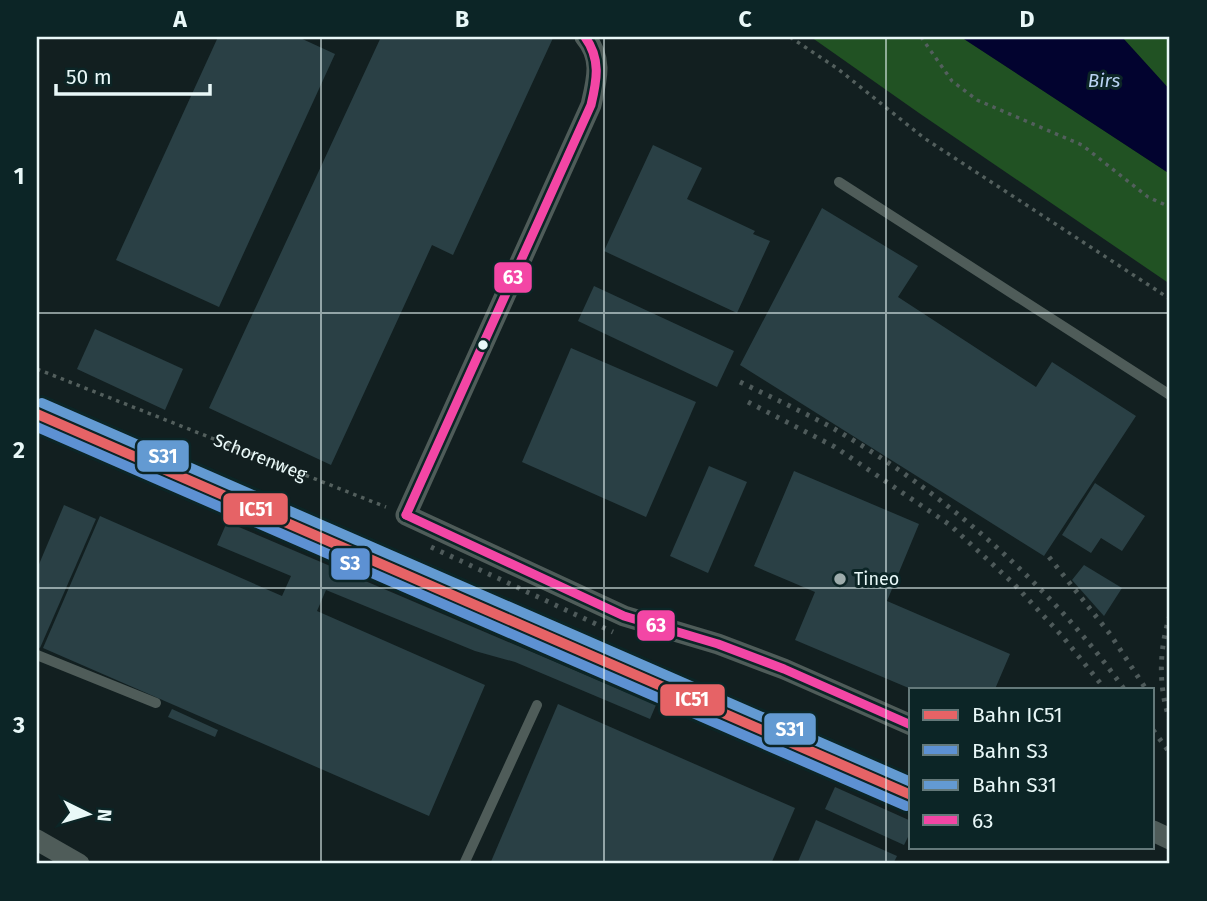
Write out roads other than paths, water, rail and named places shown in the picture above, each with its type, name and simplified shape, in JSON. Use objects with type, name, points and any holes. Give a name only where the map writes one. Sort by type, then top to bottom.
[{"type":"street","points":[[585,37],[597,55],[598,69],[591,105],[406,515],[624,616],[718,644],[784,669],[909,724]]},
{"type":"street","points":[[1154,831],[1170,839]]},
{"type":"street","points":[[37,840],[79,864]]},
{"type":"lane","points":[[839,182],[1170,395]]},
{"type":"lane","points":[[37,655],[156,703]]},
{"type":"lane","points":[[464,864],[537,705]]},
{"type":"water","name":"Birs","points":[[961,37],[1122,37],[1170,90],[1170,174]]},
{"type":"railway","points":[[740,382],[831,427],[872,452],[953,510],[1028,577],[1063,613],[1123,688]]},
{"type":"railway","points":[[748,402],[835,447],[950,525],[1014,584],[1063,637],[1104,688]]},
{"type":"railway","points":[[431,547],[613,632]]},
{"type":"railway","points":[[1049,557],[1110,634],[1145,688]]},
{"type":"railway","points":[[1170,615],[1161,668],[1163,695],[1170,721]]},
{"type":"railway","points":[[1154,731],[1170,753]]},
{"type":"rail line","name":"S31","points":[[42,403],[909,781]]},
{"type":"rail line","name":"IC51","points":[[37,414],[909,794]]},
{"type":"rail line","name":"S3","points":[[37,427],[906,806]]},
{"type":"place","name":"Tineo","points":[[840,579]]}]
